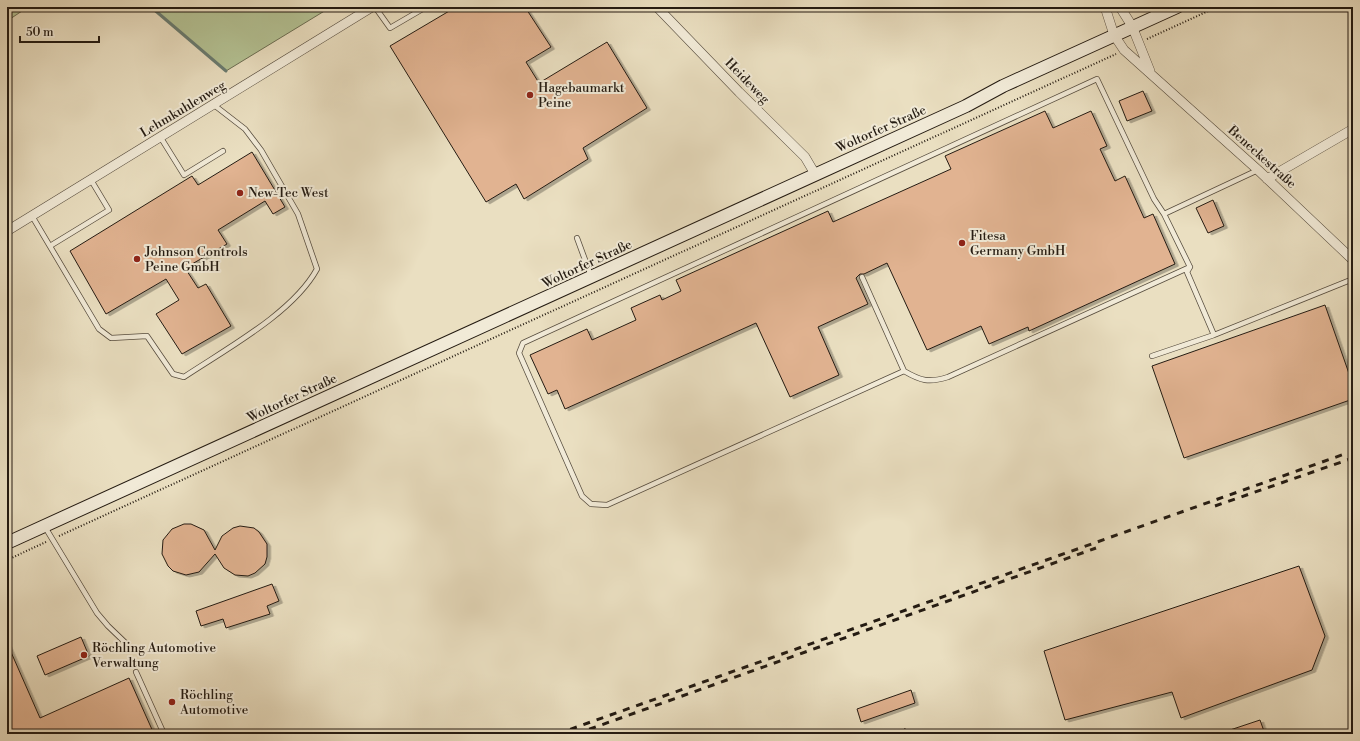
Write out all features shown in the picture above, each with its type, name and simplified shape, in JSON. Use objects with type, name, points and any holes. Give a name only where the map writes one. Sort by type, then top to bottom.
[{"type":"main road","name":"Woltorfer Straße","points":[[7,544],[966,106],[1003,86],[1132,26],[1177,7]]},
{"type":"street","name":"Lehmkuhlenweg","points":[[7,231],[161,138],[372,7]]},
{"type":"street","name":"Heideweg","points":[[657,7],[738,92],[805,157],[815,174]]},
{"type":"street","name":"Beneckestraße","points":[[1105,7],[1114,35],[1124,50],[1258,170],[1353,260]]},
{"type":"street","name":"Beneckestraße","points":[[1120,7],[1132,26],[1152,74]]},
{"type":"street","points":[[1267,179],[1353,129]]},
{"type":"lane","points":[[375,7],[390,28],[426,7]]},
{"type":"lane","points":[[904,370],[607,505],[590,504],[582,496],[519,353],[523,344],[1097,79],[1154,199],[1164,214],[1190,267]]},
{"type":"lane","points":[[32,216],[99,329],[111,338],[147,336],[173,374],[184,377],[274,316],[309,283],[317,269],[298,214],[261,150],[245,129],[214,105]]},
{"type":"lane","points":[[161,138],[184,175],[223,151]]},
{"type":"lane","points":[[1164,214],[1258,170]]},
{"type":"lane","points":[[50,246],[108,210],[91,180]]},
{"type":"lane","points":[[576,238],[591,277]]},
{"type":"lane","points":[[1190,267],[1187,272],[1214,335]]},
{"type":"lane","points":[[862,276],[904,370],[916,378],[933,382],[948,377],[1190,267]]},
{"type":"lane","points":[[1152,356],[1214,335],[1353,279]]},
{"type":"lane","points":[[46,527],[98,613],[108,626],[133,650]]},
{"type":"lane","points":[[136,672],[164,734]]},
{"type":"path","points":[[1138,43],[1217,7]]},
{"type":"path","points":[[7,560],[1124,50]]},
{"type":"green space","points":[[7,7],[28,7],[7,21]]},
{"type":"green space","points":[[151,7],[331,7],[226,71]]},
{"type":"building","name":"Hagebaumarkt Peine","points":[[456,7],[525,7],[551,47],[526,62],[539,83],[607,42],[647,108],[583,148],[588,159],[524,199],[516,184],[486,202],[390,46]]},
{"type":"building","points":[[1143,91],[1152,111],[1127,121],[1119,101]]},
{"type":"building","name":"Fitesa Germany GmbH","points":[[1045,111],[1053,128],[1091,111],[1107,146],[1100,149],[1115,181],[1125,176],[1144,218],[1153,214],[1175,264],[1029,331],[1028,327],[989,344],[981,326],[927,350],[887,263],[864,274],[860,274],[856,278],[868,304],[818,327],[839,375],[790,397],[756,323],[565,409],[557,390],[548,394],[530,355],[587,329],[592,340],[636,320],[631,308],[660,295],[662,300],[681,291],[676,280],[828,211],[833,222],[951,169],[945,156]]},
{"type":"building","name":"Johnson Controls Peine GmbH","points":[[252,152],[285,207],[273,214],[265,201],[218,230],[227,244],[185,268],[198,288],[206,284],[231,326],[182,354],[156,314],[179,300],[166,279],[106,314],[70,251],[192,176],[198,185]]},
{"type":"building","points":[[1213,200],[1224,226],[1208,233],[1196,208]]},
{"type":"building","points":[[1325,305],[1353,385],[1353,399],[1184,458],[1152,366]]},
{"type":"building","points":[[184,524],[191,524],[204,530],[215,550],[222,536],[233,528],[240,526],[254,528],[259,532],[267,544],[267,557],[265,564],[255,573],[248,576],[235,575],[224,568],[215,554],[199,572],[186,575],[173,571],[168,566],[162,554],[163,540],[172,529]]},
{"type":"building","points":[[1299,566],[1325,636],[1312,670],[1181,718],[1172,692],[1065,720],[1044,651]]},
{"type":"building","points":[[272,584],[279,601],[267,606],[270,614],[226,628],[223,619],[201,626],[196,611]]},
{"type":"building","points":[[81,637],[89,656],[45,675],[37,656]]},
{"type":"building","points":[[7,643],[40,718],[129,678],[154,734],[7,734]]},
{"type":"building","points":[[911,690],[915,703],[861,722],[857,709]]},
{"type":"building","points":[[1260,720],[1265,734],[1224,734],[1224,732]]},
{"type":"waterway","points":[[151,7],[226,71]]},
{"type":"railway","points":[[557,734],[1353,451]]},
{"type":"railway","points":[[1215,506],[1353,458]]},
{"type":"railway","points":[[576,734],[1096,548]]},
{"type":"railway","points":[[901,734],[907,728]]},
{"type":"place","name":"Hagebaumarkt Peine","points":[[530,95]]},
{"type":"place","name":"New-Tec West","points":[[240,193]]},
{"type":"place","name":"Fitesa Germany GmbH","points":[[962,243]]},
{"type":"place","name":"Johnson Controls Peine GmbH","points":[[137,259]]},
{"type":"place","name":"Röchling Automotive Verwaltung","points":[[84,655]]},
{"type":"place","name":"Röchling Automotive","points":[[172,702]]}]
